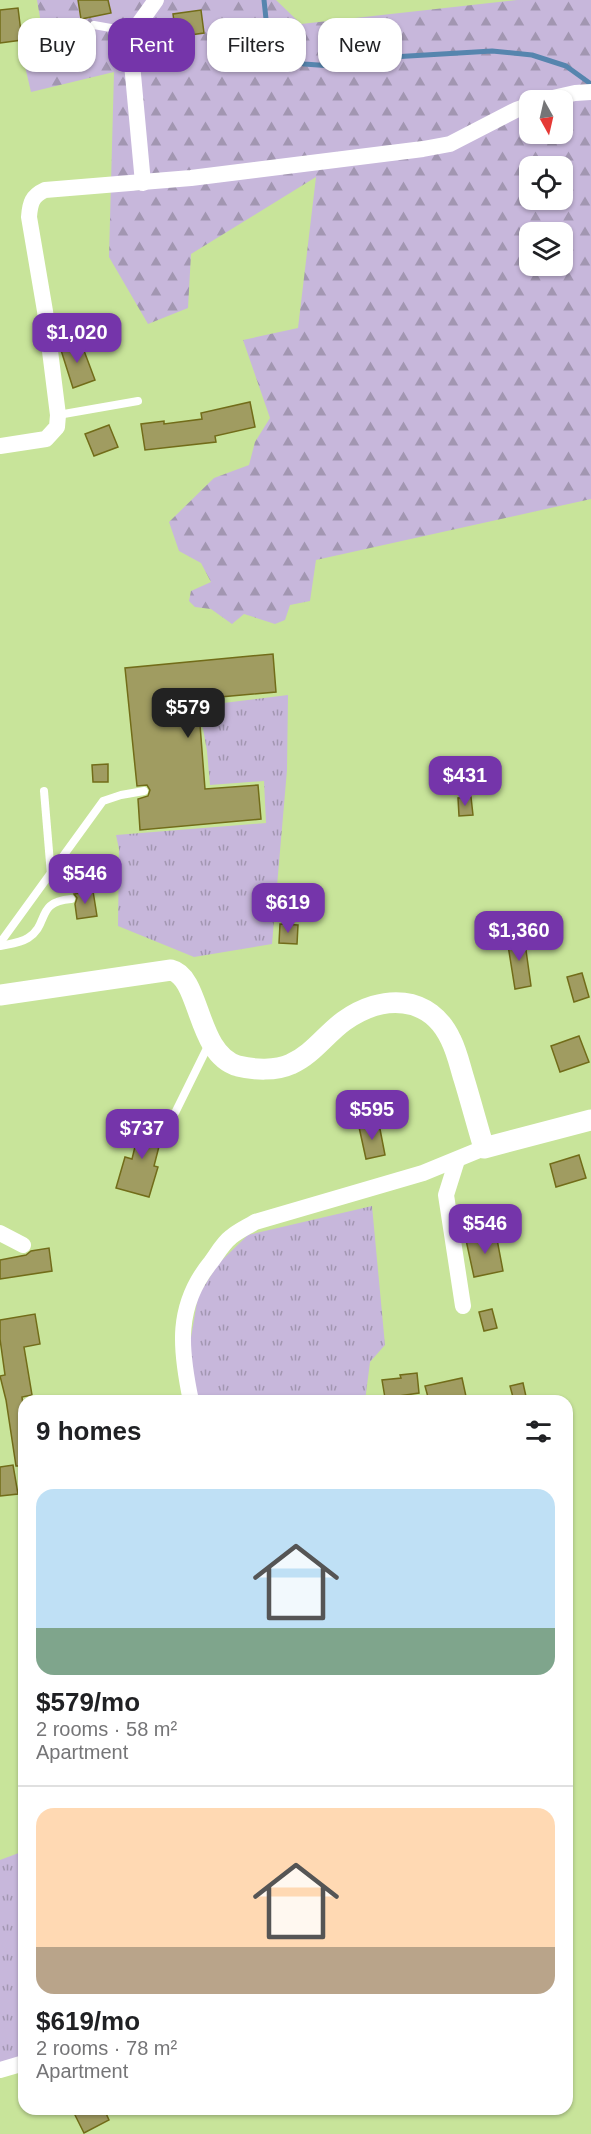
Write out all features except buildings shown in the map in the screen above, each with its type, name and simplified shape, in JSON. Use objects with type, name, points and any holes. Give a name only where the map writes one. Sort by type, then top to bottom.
[{"type":"street","points":[[143,18],[156,0]]},
{"type":"street","points":[[133,72],[143,183]]},
{"type":"street","points":[[573,93],[591,92]]},
{"type":"street","points":[[0,446],[46,439],[57,427],[58,415],[45,311],[29,217],[30,204],[35,194],[45,190],[143,183],[441,146],[450,144],[519,109]]},
{"type":"street","points":[[0,995],[171,970],[180,973],[186,982],[217,1054],[236,1066],[268,1070],[291,1064],[346,1020],[385,1003],[408,1003],[425,1008],[441,1021],[452,1041],[484,1148]]},
{"type":"street","points":[[190,1395],[183,1356],[182,1337],[185,1312],[193,1287],[231,1237],[255,1222],[423,1173],[484,1148],[591,1120]]},
{"type":"street","points":[[457,1160],[446,1195],[463,1306]]},
{"type":"street","points":[[0,1233],[23,1245]]},
{"type":"street","points":[[0,2070],[18,2064]]},
{"type":"lane","points":[[58,415],[138,401]]},
{"type":"lane","points":[[44,791],[51,875]]},
{"type":"lane","points":[[0,945],[103,801],[144,791]]},
{"type":"lane","points":[[0,945],[28,938],[37,928],[49,906],[59,900],[71,899]]},
{"type":"lane","points":[[175,1113],[211,1041]]},
{"type":"green space","points":[[37,0],[276,0],[295,18],[207,18],[207,72],[306,72],[306,23],[318,22],[318,72],[402,72],[402,18],[355,18],[517,0],[591,0],[591,499],[316,560],[310,601],[290,605],[285,620],[275,624],[244,614],[232,624],[211,609],[195,607],[189,601],[191,591],[211,582],[201,563],[179,551],[169,522],[214,478],[249,465],[255,442],[270,418],[243,340],[298,328],[316,177],[191,254],[188,308],[148,324],[109,257],[114,72],[31,92],[26,72],[96,72],[96,18],[40,18]]},
{"type":"green space","points":[[288,695],[287,770],[272,944],[194,957],[118,926],[119,849],[116,835],[266,823],[264,781],[210,785],[199,706]]},
{"type":"green space","points":[[372,1206],[385,1345],[370,1362],[366,1395],[190,1395],[186,1367],[198,1296],[218,1264],[248,1235]]},
{"type":"green space","points":[[18,1853],[18,2063],[0,2069],[0,1860]]},
{"type":"waterway","points":[[264,0],[266,19],[281,52],[304,64],[332,66],[359,59],[492,51],[532,55],[566,66],[591,84]]}]
